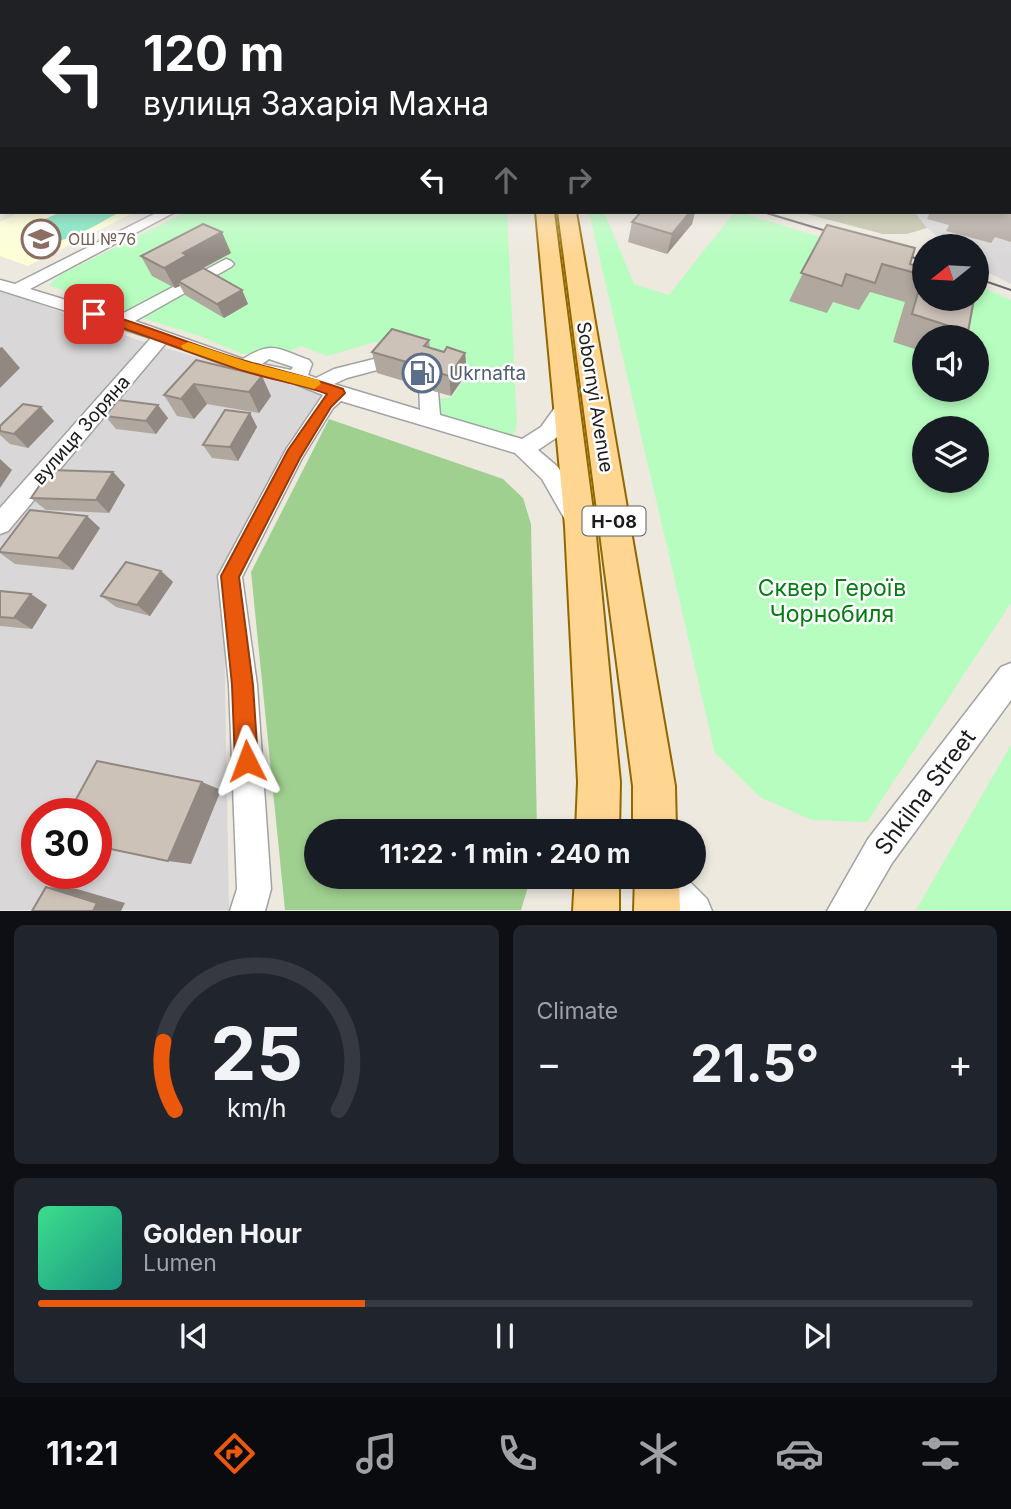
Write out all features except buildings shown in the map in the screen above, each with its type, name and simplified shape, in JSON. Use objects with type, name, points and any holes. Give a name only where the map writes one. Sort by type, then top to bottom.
[{"type":"main road","name":"Sobornyi Avenue","points":[[545,214],[580,526],[599,782],[598,819]]},
{"type":"main road","name":"Sobornyi Avenue","points":[[567,214],[654,786],[655,819]]},
{"type":"main road","points":[[596,911],[597,889]]},
{"type":"main road","points":[[657,911],[658,889]]},
{"type":"street","points":[[18,289],[165,214]]},
{"type":"street","points":[[119,323],[226,264]]},
{"type":"street","points":[[0,285],[163,336],[244,366],[297,378],[522,447],[550,473],[580,526]]},
{"type":"street","name":"вулиця Зоряна","points":[[0,524],[163,336]]},
{"type":"street","points":[[247,911],[254,889],[243,685],[230,576],[294,454],[326,403],[328,389],[341,373],[386,362]]},
{"type":"street","points":[[428,381],[430,419]]},
{"type":"street","points":[[522,447],[541,441],[552,430],[566,407]]},
{"type":"street","name":"Shkilna Street","points":[[844,911],[880,851],[1011,677]]},
{"type":"street","points":[[672,889],[695,911]]},
{"type":"shaded area","name":"ОШ №76","points":[[16,214],[131,214],[28,266],[0,256],[0,222]]},
{"type":"shaded area","points":[[807,214],[916,214],[927,228],[907,234],[883,234]]},
{"type":"shaded area","points":[[917,214],[1011,214],[1011,284],[989,273],[989,234],[935,234]]},
{"type":"shaded area","points":[[0,290],[135,339],[323,394],[223,564],[229,910],[0,910]]},
{"type":"green space","points":[[57,214],[116,214],[63,240],[39,241],[29,237],[36,224]]},
{"type":"green space","points":[[183,214],[507,214],[517,426],[512,437],[445,419],[435,413],[434,407],[440,398],[451,398],[468,373],[375,342],[327,356],[301,346],[290,351],[242,354],[200,336],[49,285],[60,275]]},
{"type":"green space","name":"Сквер Героїв Чорнобиля","points":[[589,214],[605,214],[634,284],[669,295],[733,214],[745,214],[912,265],[912,312],[989,312],[989,290],[1011,300],[1011,603],[867,822],[812,820],[760,797],[715,753]]},
{"type":"green space","points":[[329,419],[503,479],[523,498],[531,524],[537,819],[304,819],[304,889],[527,889],[521,910],[285,910],[251,572]]},
{"type":"green space","points":[[1011,745],[1011,910],[916,910]]},
{"type":"tram line","points":[[770,214],[843,236]]},
{"type":"tram line","points":[[894,251],[912,257]]},
{"type":"tram line","points":[[989,282],[1011,290]]},
{"type":"slow traffic","points":[[188,346],[244,366],[314,384]]},
{"type":"place","name":"ОШ №76","points":[[41,239]]},
{"type":"place","name":"Ukrnafta","points":[[422,373]]},
{"type":"route","points":[[94,314],[244,366],[297,378],[338,393],[326,403],[294,454],[230,576],[243,685],[247,761]]}]
